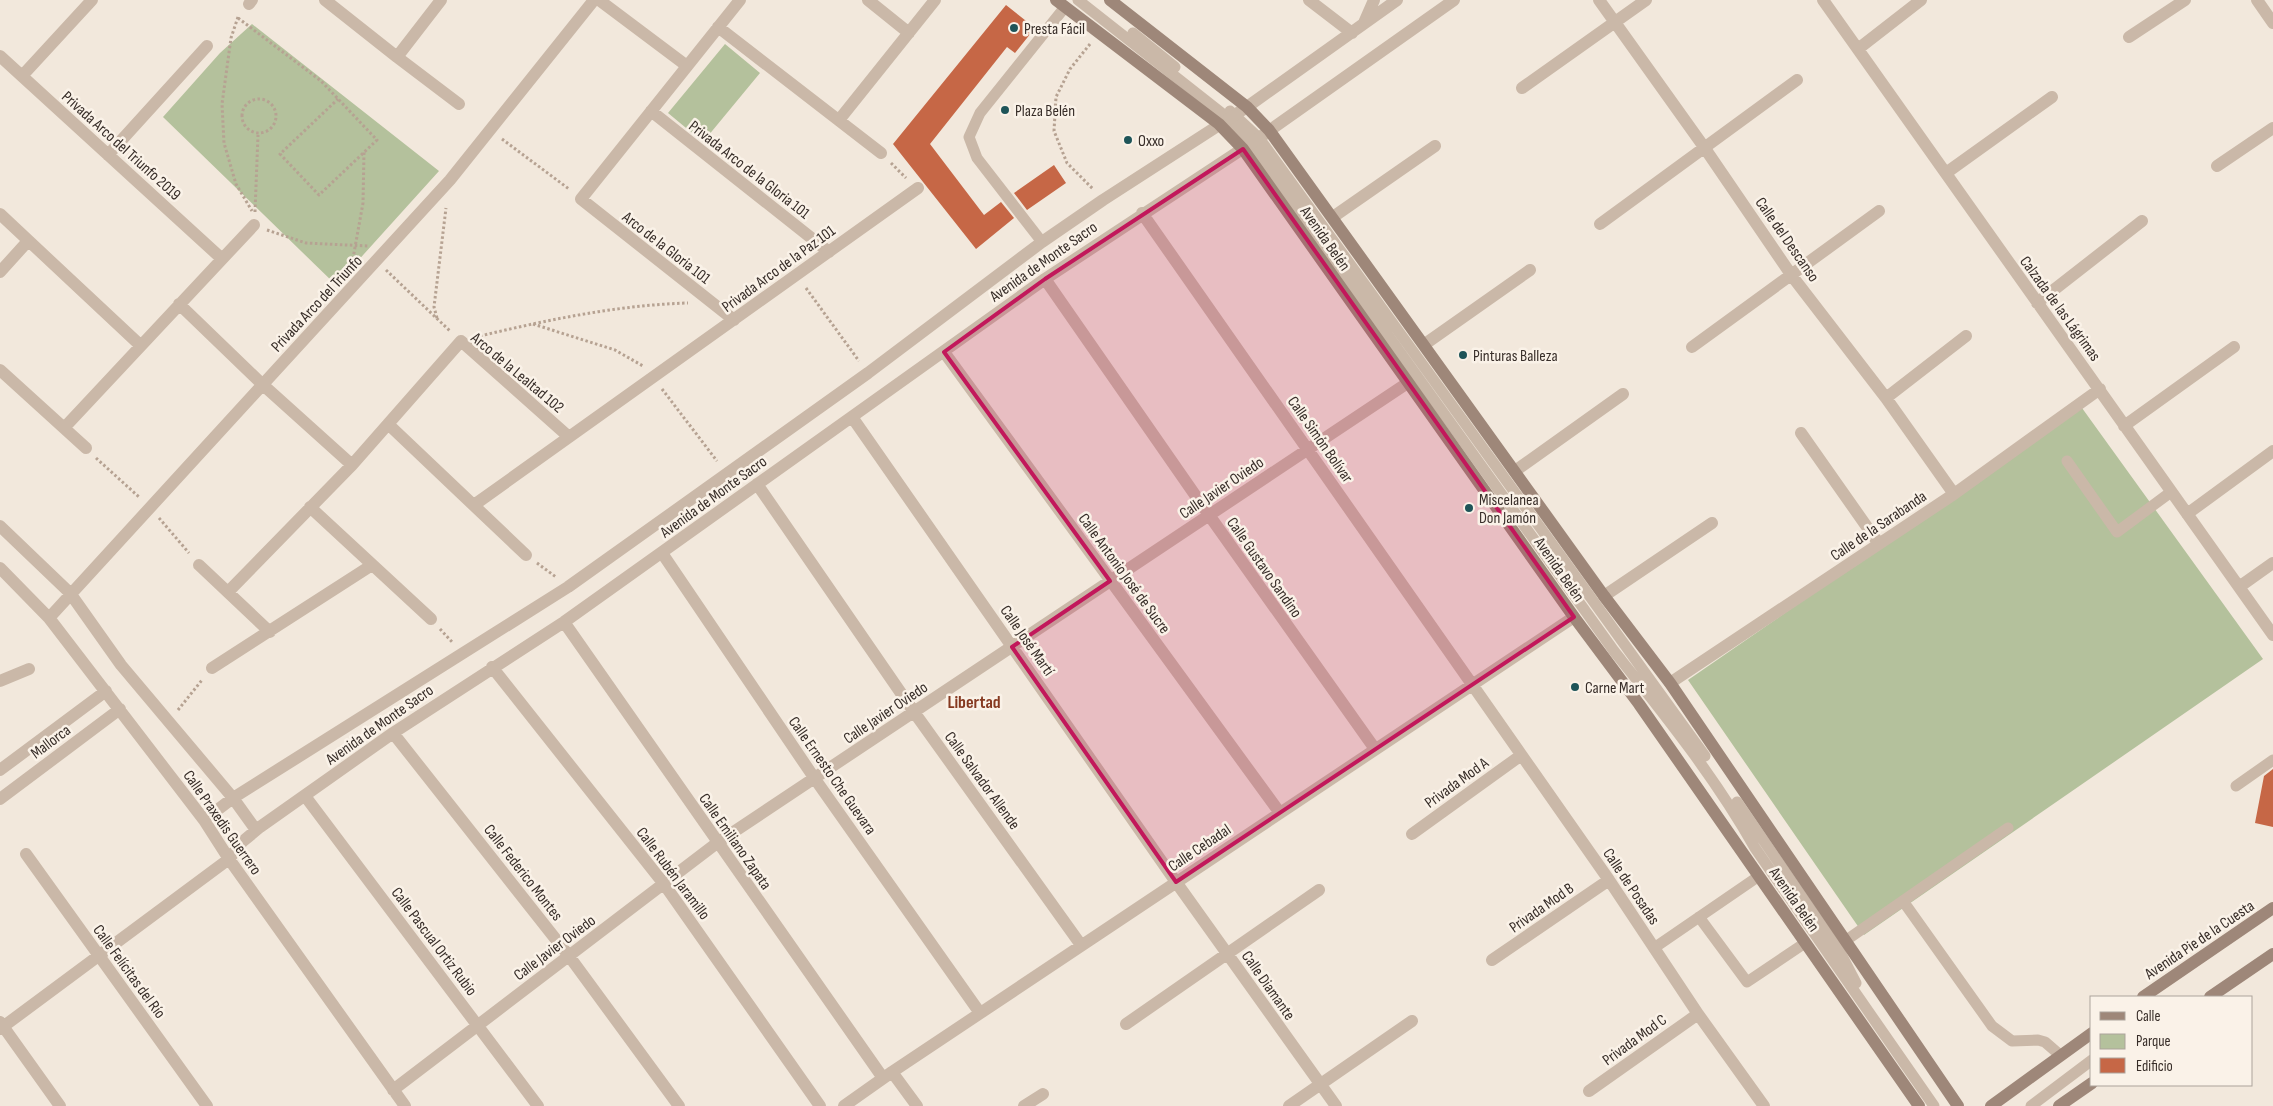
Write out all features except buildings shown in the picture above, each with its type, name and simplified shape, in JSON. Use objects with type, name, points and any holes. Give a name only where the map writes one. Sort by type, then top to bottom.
[{"type":"main road","name":"Avenida Belén","points":[[1110,0],[1247,107],[1255,140],[1409,382],[1574,617],[1639,704],[1919,1106]]},
{"type":"main road","name":"Avenida Belén","points":[[1060,3],[1098,33],[1227,119],[1255,140],[1333,217],[1604,596],[1670,683],[1958,1106]]},
{"type":"main road","name":"Avenida Pie de la Cuesta","points":[[2145,996],[2273,908]]},
{"type":"main road","points":[[2211,996],[2273,954]]},
{"type":"main road","points":[[1991,1106],[2090,1034]]},
{"type":"main road","points":[[2059,1106],[2090,1083]]},
{"type":"street","points":[[22,76],[92,0]]},
{"type":"street","points":[[325,0],[459,104]]},
{"type":"street","points":[[398,57],[441,0]]},
{"type":"street","name":"Privada Arco del Triunfo","points":[[49,618],[450,180],[594,0]]},
{"type":"street","points":[[599,0],[687,66]]},
{"type":"street","points":[[581,199],[740,0]]},
{"type":"street","points":[[868,0],[909,33]]},
{"type":"street","points":[[838,120],[935,0]]},
{"type":"street","points":[[1309,0],[1352,33]]},
{"type":"street","points":[[1364,23],[1374,0]]},
{"type":"street","name":"Avenida de Monte Sacro","points":[[204,820],[233,798],[568,587],[868,374],[1042,242],[1103,200],[1247,107],[1398,0]]},
{"type":"street","name":"Avenida de Monte Sacro","points":[[1,1026],[229,859],[242,842],[256,830],[393,733],[564,622],[1045,279],[1255,140],[1454,0]]},
{"type":"street","name":"Calle del Descanso","points":[[1599,0],[1704,147],[1792,276],[1886,398],[1954,494]]},
{"type":"street","points":[[1522,88],[1646,0]]},
{"type":"street","name":"Calzada de las Lágrimas","points":[[1822,0],[2273,635]]},
{"type":"street","points":[[1858,49],[1921,0]]},
{"type":"street","points":[[2129,37],[2185,0]]},
{"type":"street","points":[[2256,0],[2273,23]]},
{"type":"street","points":[[718,27],[881,153]]},
{"type":"street","points":[[108,155],[207,46]]},
{"type":"street","name":"Privada Arco del Triunfo 2019","points":[[0,56],[221,258]]},
{"type":"street","points":[[1600,224],[1797,80]]},
{"type":"street","points":[[1946,173],[2052,97]]},
{"type":"street","name":"Privada Arco de la Gloria 101","points":[[651,111],[829,252]]},
{"type":"street","points":[[2217,166],[2273,128]]},
{"type":"street","points":[[1333,217],[1435,146]]},
{"type":"street","name":"Privada Arco de la Paz 101","points":[[655,375],[918,188]]},
{"type":"street","name":"Arco de la Gloria 101","points":[[581,199],[734,320]]},
{"type":"street","points":[[1692,347],[1879,211]]},
{"type":"street","name":"Calle Simón Bolívar","points":[[1142,213],[1308,448],[1471,686]]},
{"type":"street","points":[[0,214],[140,345]]},
{"type":"street","points":[[2037,303],[2142,221]]},
{"type":"street","points":[[64,428],[221,258],[254,225]]},
{"type":"street","points":[[0,272],[28,241]]},
{"type":"street","points":[[1425,344],[1530,270]]},
{"type":"street","name":"Calle Gustavo Sandino","points":[[1045,279],[1375,749]]},
{"type":"street","points":[[179,304],[262,384],[352,465]]},
{"type":"street","points":[[1886,398],[1966,336]]},
{"type":"street","name":"Arco de la Lealtad 102","points":[[228,592],[352,465],[461,341],[569,437]]},
{"type":"street","points":[[2124,426],[2234,347]]},
{"type":"street","name":"Calle Antonio José de Sucre","points":[[944,352],[1280,813]]},
{"type":"street","points":[[0,370],[86,448]]},
{"type":"street","points":[[474,505],[655,375]]},
{"type":"street","name":"Calle Javier Oviedo","points":[[393,1090],[717,844],[1409,382]]},
{"type":"street","name":"Calle de la Sarabanda","points":[[1670,683],[1954,494],[2100,389]]},
{"type":"street","points":[[1515,471],[1623,394]]},
{"type":"street","name":"Calle José Martí","points":[[852,417],[1176,882]]},
{"type":"street","points":[[388,424],[526,554]]},
{"type":"street","points":[[1802,433],[1879,544]]},
{"type":"street","points":[[2187,514],[2273,451]]},
{"type":"street","name":"Calle Salvador Allende","points":[[756,484],[914,712],[1082,946]]},
{"type":"street","points":[[310,507],[431,619]]},
{"type":"street","points":[[1604,596],[1712,523]]},
{"type":"street","name":"Calle Praxedis Guerrero","points":[[0,526],[70,593],[121,665],[233,798],[256,830]]},
{"type":"street","name":"Calle Ernesto Che Guevara","points":[[662,553],[815,779],[980,1013]]},
{"type":"street","points":[[2239,587],[2273,563]]},
{"type":"street","points":[[199,565],[270,632]]},
{"type":"street","points":[[212,668],[372,565]]},
{"type":"street","name":"Calle Praxedis Guerrero","points":[[0,568],[49,618],[204,820],[229,859],[405,1106]]},
{"type":"street","name":"Calle Cebadal","points":[[844,1106],[887,1075],[1574,617]]},
{"type":"street","name":"Calle Emiliano Zapata","points":[[564,622],[717,844],[887,1075],[917,1106]]},
{"type":"street","name":"Calle Rubén Jaramillo","points":[[492,667],[664,884],[820,1106]]},
{"type":"street","points":[[1,679],[29,669]]},
{"type":"street","name":"Calle de Posadas","points":[[1471,686],[1764,1106]]},
{"type":"street","name":"Mallorca","points":[[0,770],[106,690]]},
{"type":"street","name":"Mallorca","points":[[0,799],[120,709]]},
{"type":"street","name":"Calle Federico Montes","points":[[393,733],[569,956],[679,1106]]},
{"type":"street","name":"Privada Mod A","points":[[1412,834],[1520,756]]},
{"type":"street","name":"Calle Pascual Ortiz Rubio","points":[[305,796],[479,1025],[538,1106]]},
{"type":"street","name":"Calle Felícitas del Río","points":[[26,854],[207,1106]]},
{"type":"street","name":"Privada Mod B","points":[[1492,960],[1608,880]]},
{"type":"street","name":"Calle Diamante","points":[[1176,882],[1336,1106]]},
{"type":"street","points":[[1126,1024],[1319,890]]},
{"type":"street","name":"Privada Mod C","points":[[1590,1091],[1698,1014]]},
{"type":"street","points":[[1289,1106],[1412,1021]]},
{"type":"street","points":[[1,1026],[60,1106]]},
{"type":"street","points":[[1024,1106],[1043,1094]]},
{"type":"lane","points":[[1078,0],[1255,140],[1682,723],[1840,952],[1857,986],[1942,1106]]},
{"type":"lane","points":[[1090,0],[1227,119]]},
{"type":"lane","points":[[1042,242],[977,158],[969,137],[980,113],[1060,3]]},
{"type":"lane","points":[[1255,140],[1614,651],[1675,728],[1734,810],[1754,848],[1934,1106]]},
{"type":"lane","points":[[2067,461],[2117,532],[2172,492]]},
{"type":"lane","points":[[2236,786],[2273,760]]},
{"type":"lane","points":[[1845,941],[2008,828]]},
{"type":"lane","points":[[1654,948],[1759,876]]},
{"type":"lane","points":[[1902,901],[1992,1026],[2012,1041],[2038,1040],[2045,1042],[2060,1055]]},
{"type":"lane","points":[[1699,917],[1747,982],[1806,943]]},
{"type":"lane","points":[[2030,1106],[2090,1061]]},
{"type":"path","points":[[250,2],[238,18],[231,38],[222,104],[224,143],[236,184],[254,215],[258,135]]},
{"type":"path","points":[[238,18],[294,59],[320,81],[338,99],[377,140],[319,194],[280,154],[338,99]]},
{"type":"path","points":[[1098,33],[1070,69],[1056,97],[1054,131],[1067,163],[1103,200]]},
{"type":"path","points":[[261,98],[272,104],[277,115],[274,127],[258,135],[243,125],[241,112],[248,102],[261,98]]},
{"type":"path","points":[[490,130],[581,199]]},
{"type":"path","points":[[343,296],[356,247],[363,203],[364,152]]},
{"type":"path","points":[[881,153],[918,188]]},
{"type":"path","points":[[438,318],[434,307],[450,180]]},
{"type":"path","points":[[254,225],[306,243],[356,247],[391,245]]},
{"type":"path","points":[[376,261],[461,341],[532,324],[653,304],[712,302]]},
{"type":"path","points":[[796,275],[868,374]]},
{"type":"path","points":[[532,324],[615,350],[655,375],[726,474]]},
{"type":"path","points":[[526,554],[568,587]]},
{"type":"path","points":[[431,619],[464,654]]},
{"type":"path","points":[[168,722],[212,668]]},
{"type":"highlighted area","points":[[1243,149],[1574,617],[1176,882],[1012,647],[1110,581],[944,352],[1045,279]]},
{"type":"green space","points":[[252,24],[439,171],[336,285],[163,117],[220,53]]},
{"type":"green space","points":[[725,44],[760,73],[703,142],[668,113]]},
{"type":"green space","points":[[2082,408],[2263,659],[1864,935],[1688,680]]},
{"type":"place","name":"Presta Fácil","points":[[1014,28]]},
{"type":"place","name":"Plaza Belén","points":[[1005,110]]},
{"type":"place","name":"Oxxo","points":[[1128,140]]},
{"type":"place","name":"Pinturas Balleza","points":[[1463,355]]},
{"type":"place","name":"Miscelanea Don Jamón","points":[[1469,508]]},
{"type":"place","name":"Carne Mart","points":[[1575,687]]},
{"type":"district","name":"Libertad","points":[[974,702]]}]
